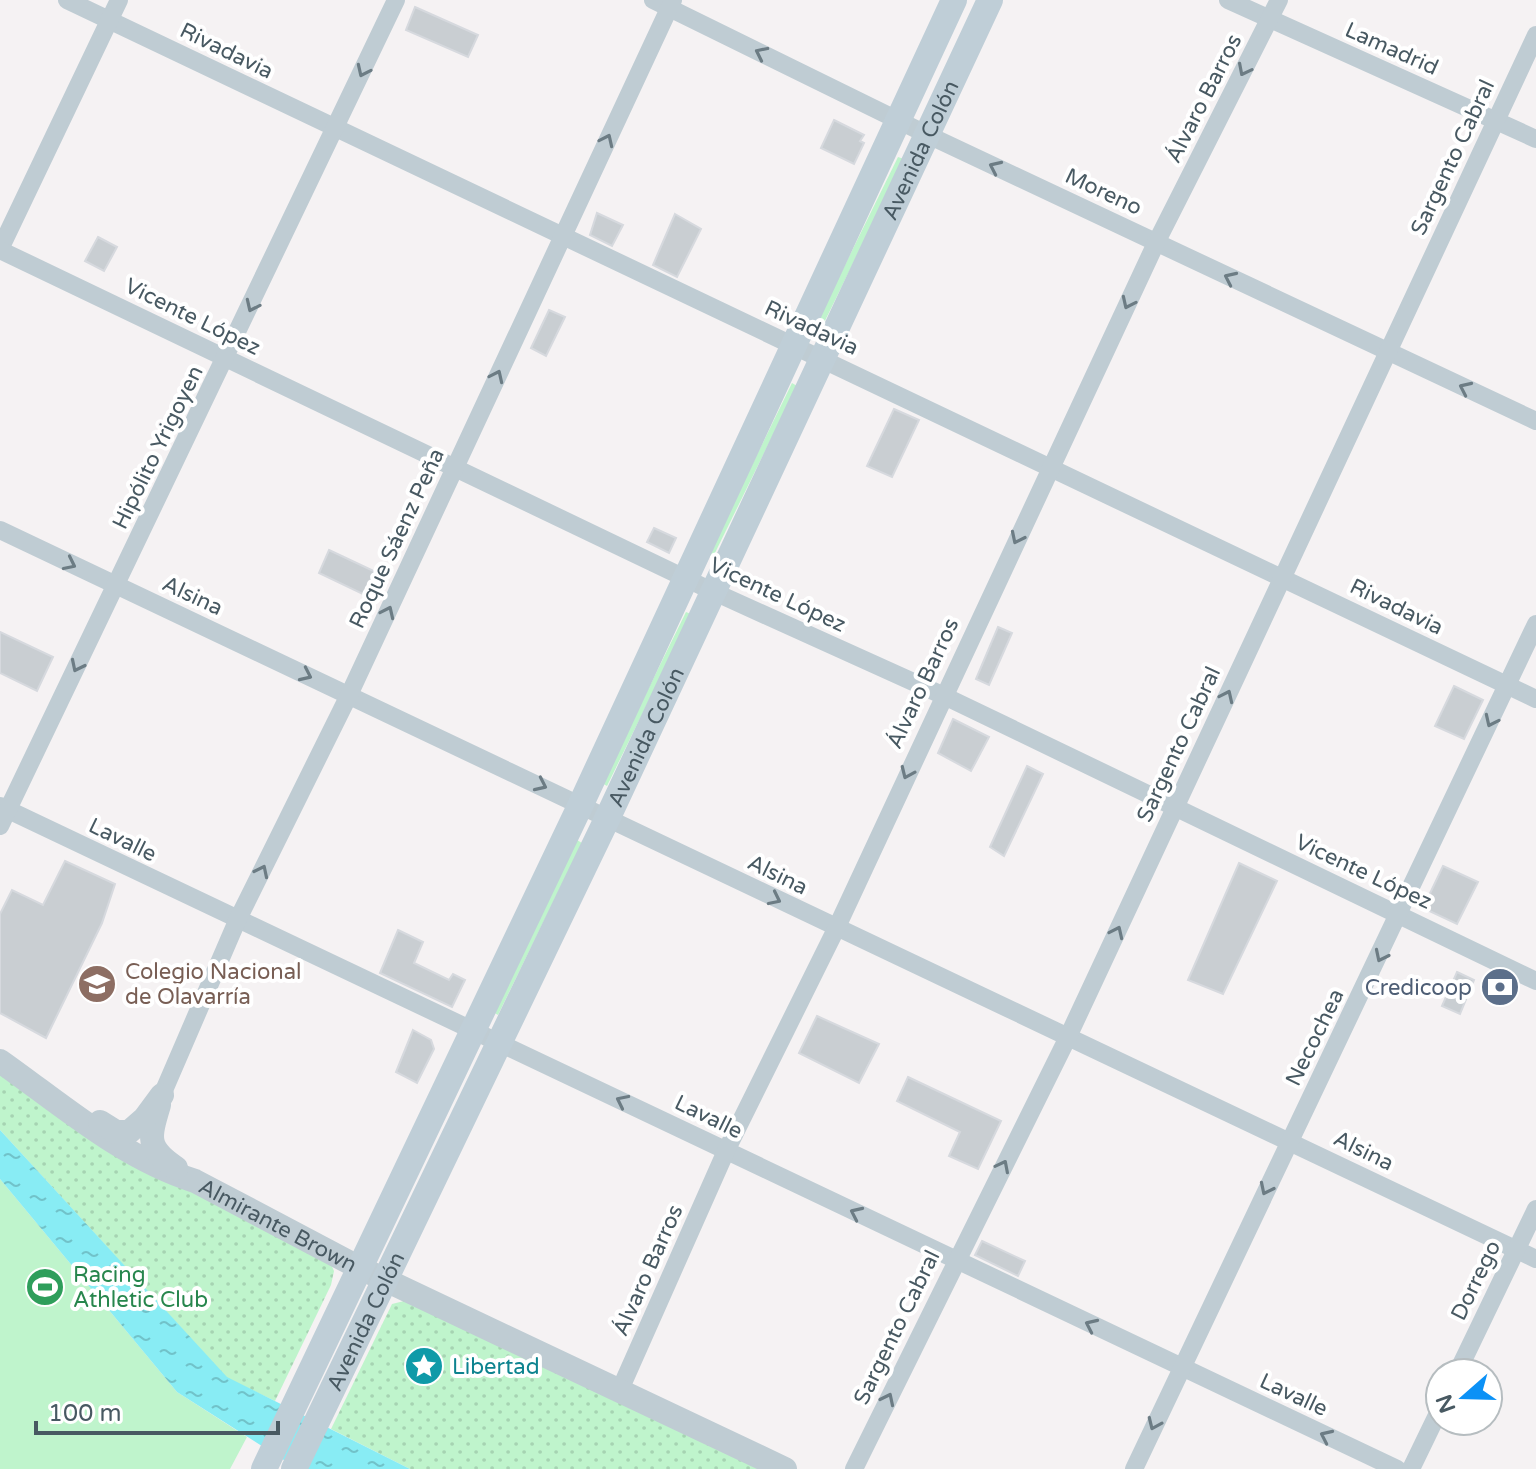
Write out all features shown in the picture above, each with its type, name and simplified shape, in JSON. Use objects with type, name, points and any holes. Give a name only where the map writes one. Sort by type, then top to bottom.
[{"type":"main road","name":"Avenida Colón","points":[[264,1469],[306,1375],[581,804],[684,576],[954,0]]},
{"type":"main road","name":"Avenida Colón","points":[[294,1469],[497,1041],[608,817],[990,0]]},
{"type":"street","name":"Rivadavia","points":[[67,0],[1536,699]]},
{"type":"street","points":[[0,250],[119,0]]},
{"type":"street","name":"Hipólito Yrigoyen","points":[[3,814],[227,359],[396,0]]},
{"type":"street","name":"Lamadrid","points":[[1228,0],[1536,139]]},
{"type":"street","name":"Álvaro Barros","points":[[619,1392],[726,1151],[836,929],[942,695],[1156,243],[1279,0]]},
{"type":"street","name":"Moreno","points":[[665,2],[928,135],[1536,421]]},
{"type":"street","name":"Roque Sáenz Peña","points":[[162,1095],[237,921],[349,695],[562,235],[665,2]]},
{"type":"street","name":"Sargento Cabral","points":[[854,1469],[1067,1039],[1536,35]]},
{"type":"street","name":"Vicente López","points":[[0,250],[712,591],[942,695],[1536,981]]},
{"type":"street","name":"Alsina","points":[[0,530],[1536,1259]]},
{"type":"street","name":"Necochea","points":[[1134,1469],[1180,1367],[1401,914],[1536,624]]},
{"type":"street","name":"Lavalle","points":[[3,814],[497,1041],[1397,1469]]},
{"type":"street","name":"Almirante Brown","points":[[0,1061],[128,1152],[166,1172],[195,1181],[384,1280],[785,1469]]},
{"type":"street","points":[[64,1106],[116,1132],[129,1132],[145,1118],[162,1095]]},
{"type":"street","points":[[162,1095],[151,1133],[152,1145],[159,1157],[195,1181]]},
{"type":"street","name":"Dorrego","points":[[1465,1357],[1536,1209]]},
{"type":"street","points":[[1411,1469],[1426,1437]]},
{"type":"green space","points":[[898,157],[904,159],[820,331],[814,328]]},
{"type":"green space","points":[[792,383],[797,386],[713,557],[708,555]]},
{"type":"green space","points":[[686,612],[691,614],[607,786],[602,783]]},
{"type":"green space","points":[[577,840],[582,843],[498,1015],[493,1012]]},
{"type":"green space","points":[[0,1074],[330,1262],[334,1271],[331,1285],[275,1401],[227,1378],[0,1130]]},
{"type":"green space","name":"Racing Athletic Club","points":[[0,1179],[177,1392],[247,1437],[230,1469],[0,1469]]},
{"type":"green space","points":[[408,1300],[765,1469],[410,1469],[331,1429],[392,1304]]},
{"type":"water","points":[[0,1130],[227,1377],[410,1469],[298,1469],[177,1392],[0,1179]]},
{"type":"building","points":[[415,7],[478,35],[468,57],[406,30]]},
{"type":"building","points":[[834,120],[864,135],[860,141],[864,143],[854,164],[821,148]]},
{"type":"building","points":[[597,213],[623,225],[612,246],[590,235]]},
{"type":"building","points":[[675,214],[701,229],[677,277],[653,265]]},
{"type":"building","points":[[98,237],[117,247],[104,271],[85,261]]},
{"type":"building","points":[[549,310],[565,317],[546,356],[531,348]]},
{"type":"building","points":[[894,409],[919,420],[892,477],[867,466]]},
{"type":"building","points":[[654,528],[676,538],[669,553],[647,542]]},
{"type":"building","points":[[329,550],[380,574],[369,597],[319,573]]},
{"type":"building","points":[[998,627],[1012,633],[989,685],[976,679]]},
{"type":"building","points":[[0,632],[53,657],[37,691],[0,673]]},
{"type":"building","points":[[1454,686],[1483,700],[1464,739],[1435,726]]},
{"type":"building","points":[[953,719],[989,737],[971,771],[938,753]]},
{"type":"building","points":[[1027,766],[1043,774],[1004,856],[990,847]]},
{"type":"building","points":[[65,861],[115,884],[102,923],[46,1038],[0,1013],[0,914],[12,890],[43,905]]},
{"type":"building","points":[[1239,863],[1277,881],[1223,994],[1188,980]]},
{"type":"building","points":[[1443,866],[1478,882],[1457,924],[1423,908]]},
{"type":"building","points":[[398,930],[423,942],[414,963],[449,980],[453,974],[465,980],[452,1007],[380,973]]},
{"type":"building","points":[[1457,972],[1474,980],[1460,1014],[1442,1006]]},
{"type":"building","points":[[817,1016],[879,1044],[859,1083],[799,1053]]},
{"type":"building","points":[[413,1030],[431,1040],[434,1049],[417,1083],[396,1072]]},
{"type":"building","points":[[908,1077],[1001,1121],[978,1169],[949,1156],[960,1132],[897,1101]]},
{"type":"building","points":[[982,1241],[1025,1261],[1018,1276],[975,1255]]},
{"type":"place","name":"Colegio Nacional de Olavarría","points":[[97,984]]},
{"type":"place","name":"Credicoop","points":[[1500,987]]},
{"type":"place","name":"Racing Athletic Club","points":[[45,1287]]},
{"type":"place","name":"Libertad","points":[[424,1366]]}]
